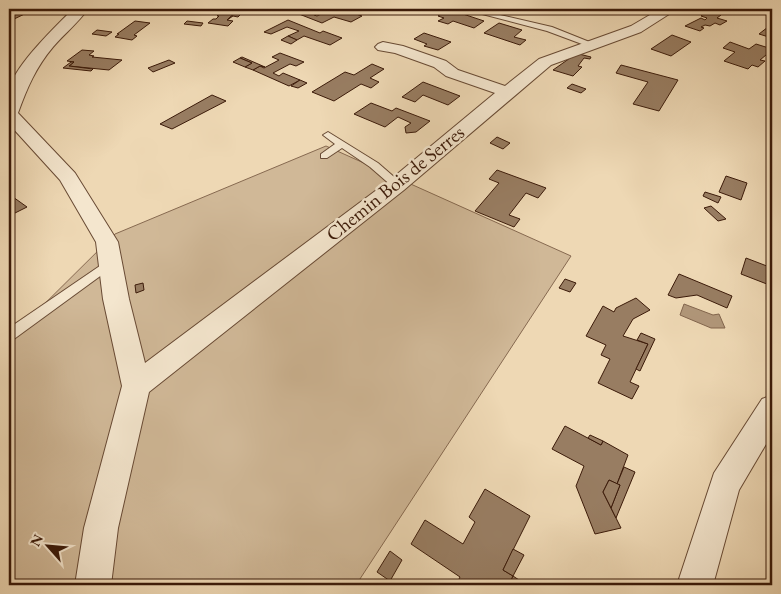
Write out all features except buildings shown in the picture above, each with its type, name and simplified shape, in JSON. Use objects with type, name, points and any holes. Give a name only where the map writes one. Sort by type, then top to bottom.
[{"type":"street","points":[[81,9],[39,52],[14,93],[9,113],[68,177],[107,242],[116,299],[136,386],[101,528],[93,585]]},
{"type":"street","name":"Chemin Bois de Serres","points":[[136,386],[397,185],[506,92],[545,62],[636,29],[670,9]]},
{"type":"street","points":[[383,47],[413,54],[440,64],[452,73],[506,92]]},
{"type":"street","points":[[695,585],[725,484],[772,408]]},
{"type":"lane","points":[[466,9],[549,29],[593,45]]},
{"type":"lane","points":[[328,134],[374,165],[397,185]]},
{"type":"lane","points":[[324,156],[342,144]]},
{"type":"lane","points":[[9,335],[110,263]]},
{"type":"shaded area","points":[[326,146],[571,256],[356,585],[9,585],[9,339],[115,234]]},
{"type":"shaded area","points":[[684,304],[713,315],[719,314],[725,328],[711,328],[680,315]]}]
